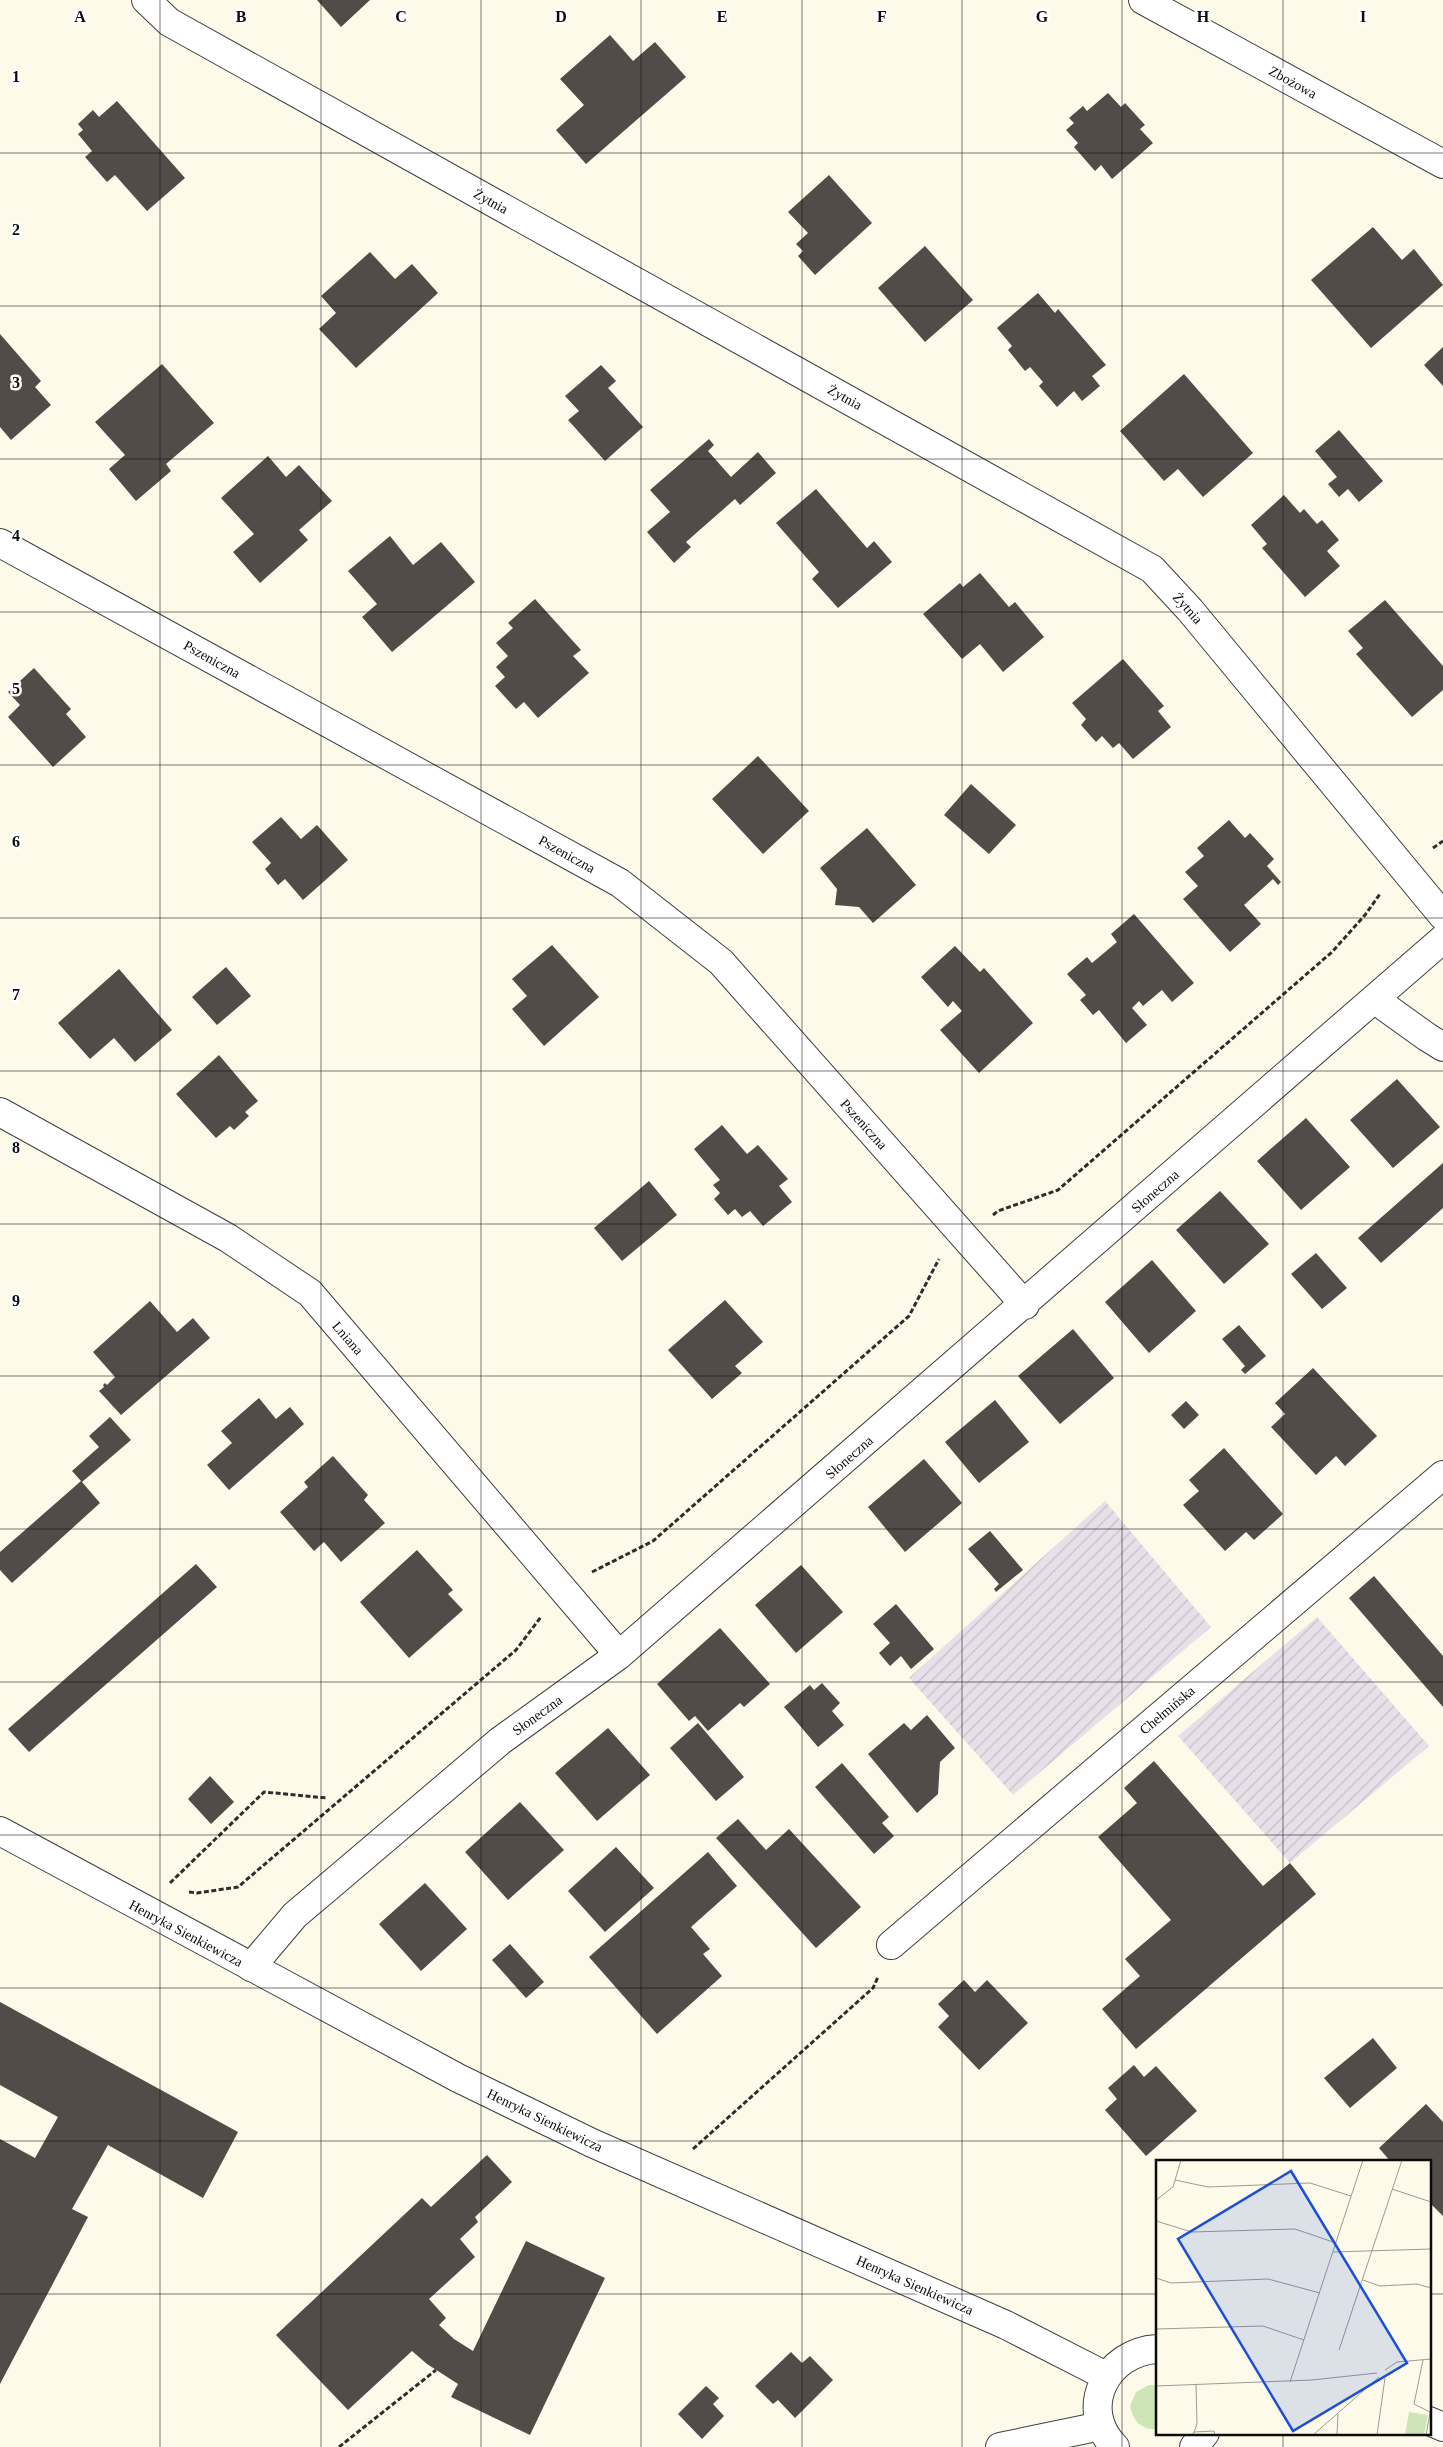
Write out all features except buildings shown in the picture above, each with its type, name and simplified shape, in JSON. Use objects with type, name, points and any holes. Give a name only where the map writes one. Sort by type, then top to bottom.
[{"type":"street","name":"Żytnia","points":[[146,0],[169,22],[1152,569],[1190,610],[1443,916]]},
{"type":"street","name":"Zbożowa","points":[[1143,0],[1443,164]]},
{"type":"street","name":"Pszeniczna","points":[[0,543],[620,883],[721,962],[1025,1304]]},
{"type":"street","name":"Słoneczna","points":[[251,1968],[295,1915],[320,1893],[500,1741],[619,1655],[1443,939]]},
{"type":"street","points":[[1374,999],[1427,1038],[1443,1047]]},
{"type":"street","name":"Lniana","points":[[0,1112],[228,1238],[310,1294],[619,1655]]},
{"type":"street","name":"Chełmińska","points":[[891,1945],[1443,1475]]},
{"type":"street","name":"Henryka Sienkiewicza","points":[[0,1831],[458,2078],[592,2143],[1006,2325],[1106,2376]]},
{"type":"street","points":[[1000,2447],[1108,2436],[1098,2409],[1099,2392],[1106,2376],[1119,2362],[1136,2352],[1156,2349]]},
{"type":"street","points":[[1430,2421],[1443,2427]]},
{"type":"street","points":[[1194,2447],[1204,2434]]},
{"type":"path","points":[[986,1221],[998,1211],[1058,1190],[1332,952],[1364,915],[1384,887]]},
{"type":"path","points":[[588,1574],[652,1541],[909,1316],[936,1262],[943,1256]]},
{"type":"path","points":[[180,1891],[197,1893],[238,1887],[516,1650],[542,1615]]},
{"type":"path","points":[[164,1889],[264,1792],[327,1798]]},
{"type":"path","points":[[690,2151],[873,1988],[891,1945]]},
{"type":"path","points":[[338,2447],[436,2370]]},
{"type":"shaded area","points":[[1105,1501],[1211,1627],[1013,1795],[909,1678]]},
{"type":"shaded area","points":[[1317,1617],[1429,1746],[1290,1863],[1178,1736]]},
{"type":"green space","points":[[1149,2385],[1156,2385],[1156,2429],[1142,2426],[1133,2416],[1130,2406],[1136,2392]]}]
